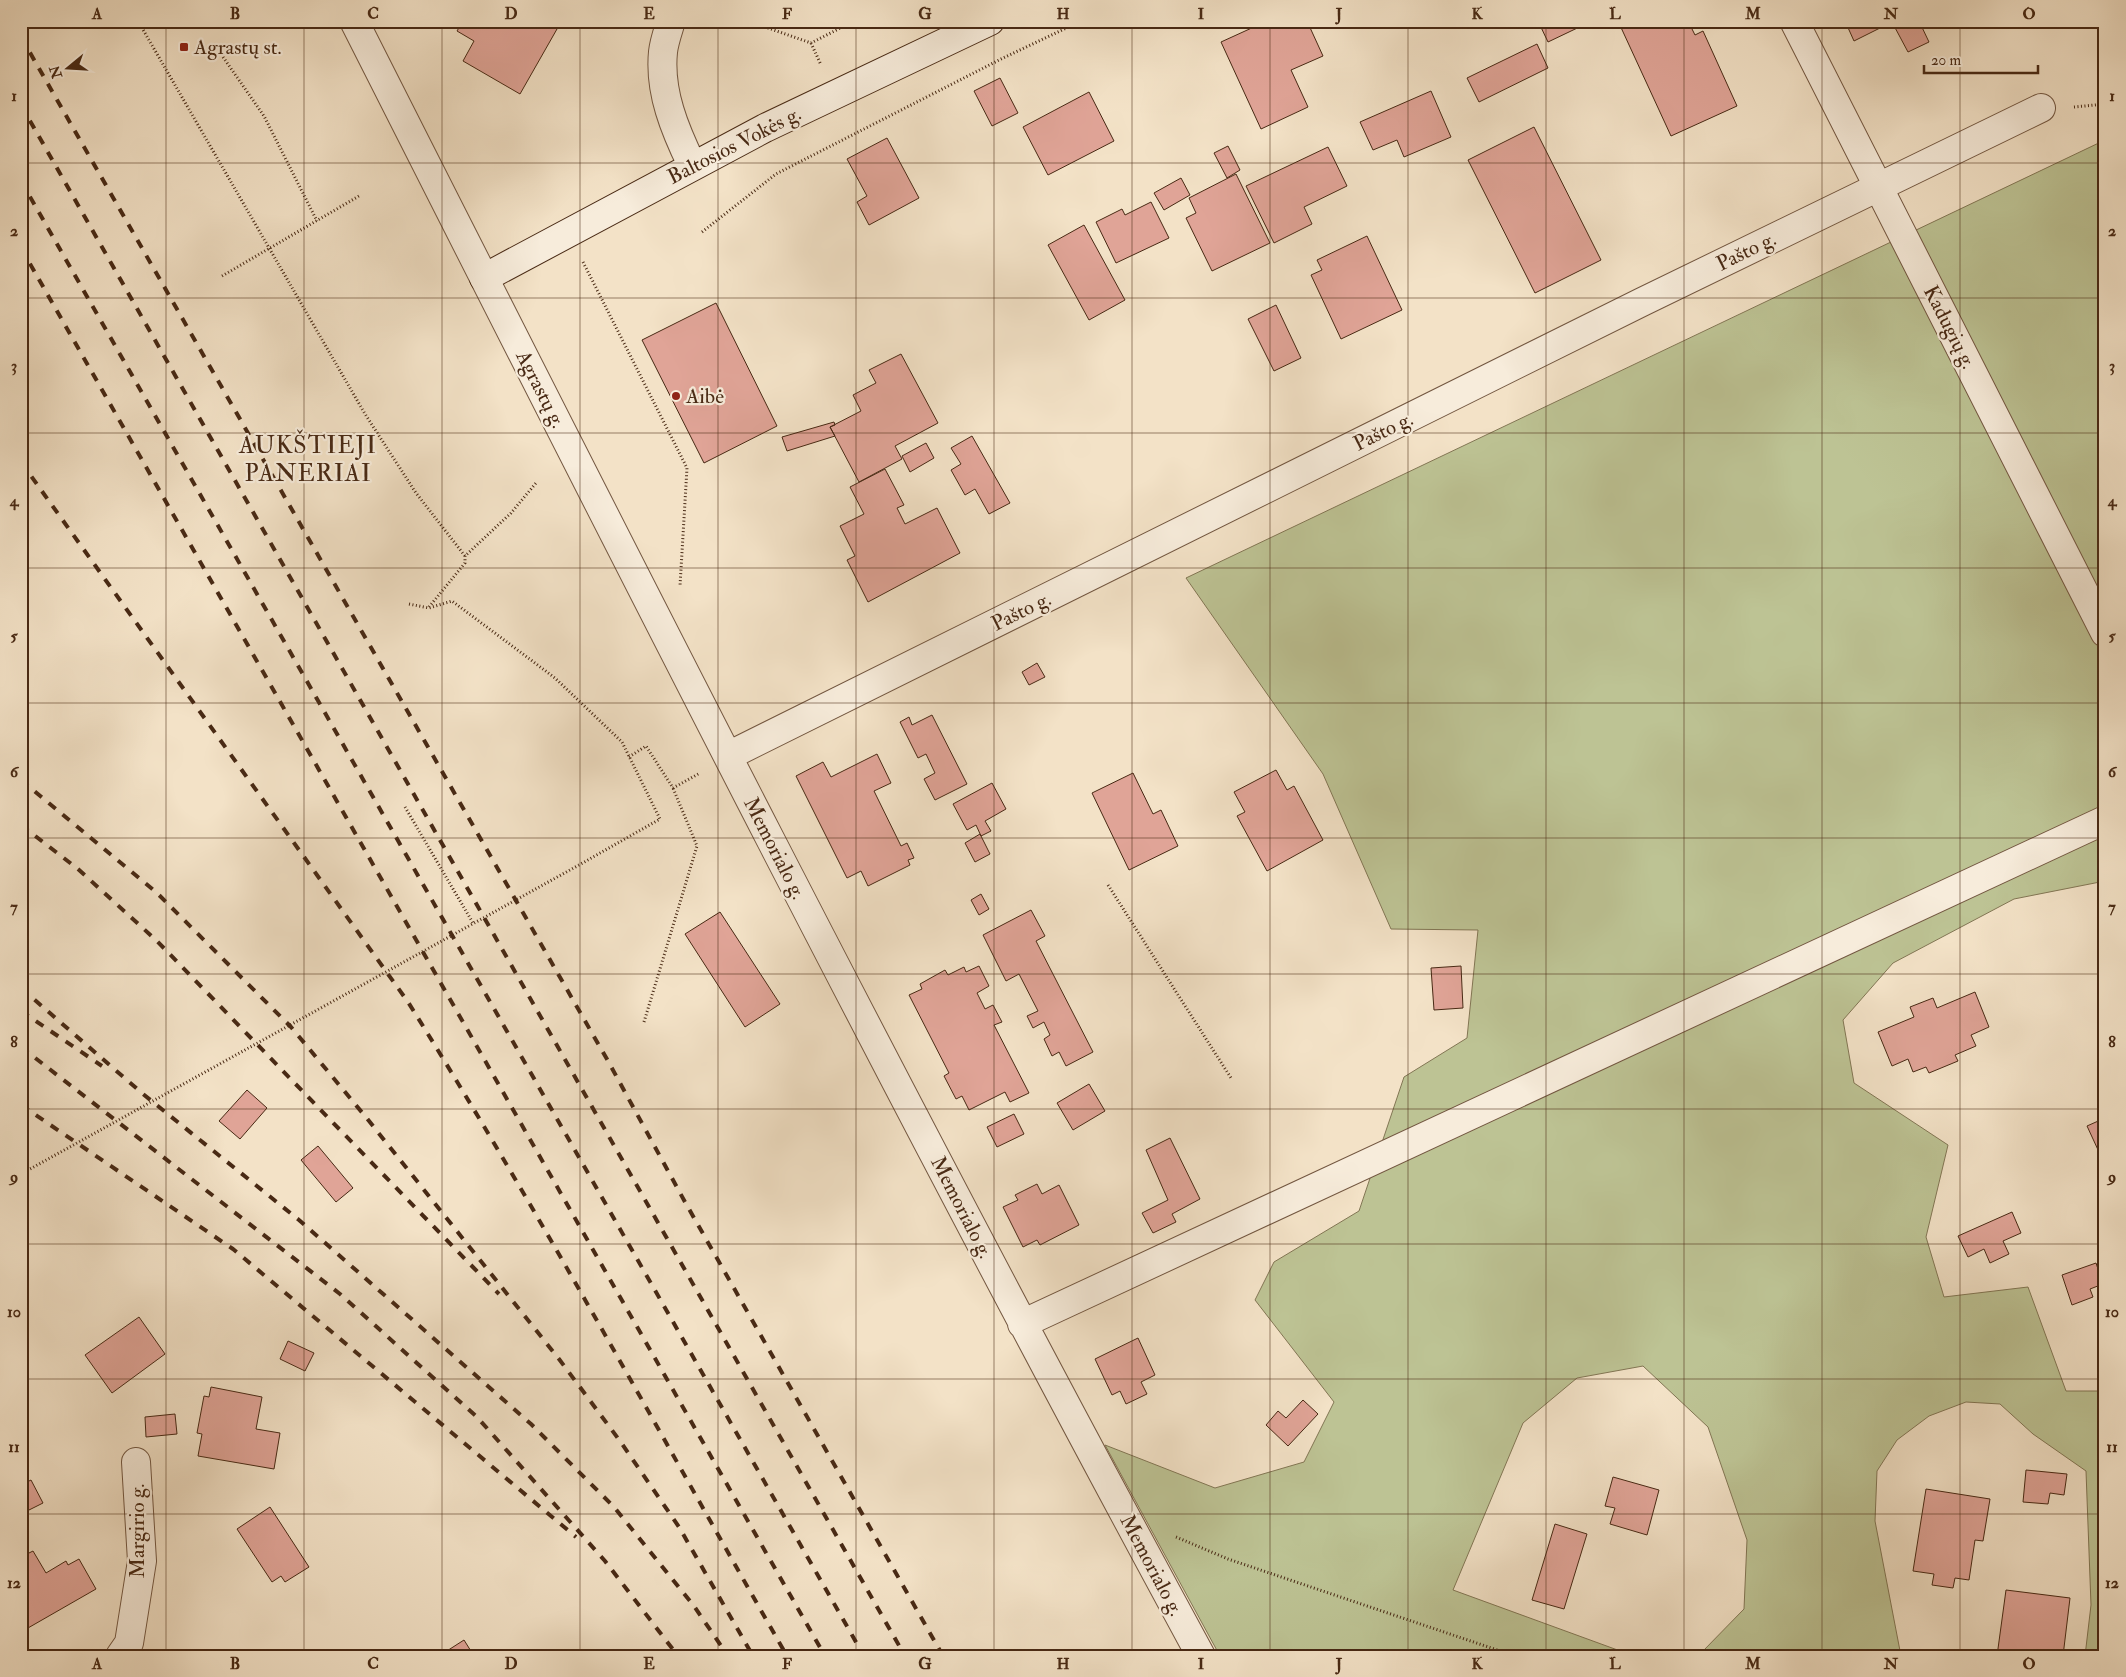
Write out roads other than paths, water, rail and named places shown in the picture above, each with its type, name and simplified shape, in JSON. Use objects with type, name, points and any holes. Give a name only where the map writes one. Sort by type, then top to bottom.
[{"type":"street","name":"Agrastų g.","points":[[354,21],[728,756]]},
{"type":"street","points":[[670,21],[663,52],[665,94],[679,138],[692,165]]},
{"type":"street","name":"Baltosios Vokės g.","points":[[484,278],[692,165],[990,21]]},
{"type":"street","name":"Kadugių g.","points":[[1794,21],[1880,186],[2105,633]]},
{"type":"street","name":"Pašto g.","points":[[728,756],[1633,307],[2040,108]]},
{"type":"street","name":"Memorialo g.","points":[[728,756],[1022,1324],[1201,1656]]},
{"type":"street","points":[[1022,1324],[2105,820]]},
{"type":"street","name":"Margirio g.","points":[[120,1656],[129,1643],[142,1561],[136,1462]]},
{"type":"railway","points":[[21,37],[608,1061],[685,1202],[943,1656]]},
{"type":"railway","points":[[21,105],[905,1656]]},
{"type":"railway","points":[[21,181],[864,1656]]},
{"type":"railway","points":[[21,248],[825,1656]]},
{"type":"railway","points":[[21,462],[408,1002],[554,1245],[787,1656]]},
{"type":"railway","points":[[21,780],[156,892],[291,1027],[365,1116],[559,1359],[620,1441],[679,1527],[753,1656]]},
{"type":"railway","points":[[21,825],[78,869],[157,941],[499,1294]]},
{"type":"railway","points":[[21,988],[143,1094],[299,1220],[531,1424],[614,1507],[694,1606],[728,1656]]},
{"type":"railway","points":[[21,1011],[102,1066]]},
{"type":"railway","points":[[21,1047],[340,1294],[477,1417],[605,1561],[678,1656]]},
{"type":"railway","points":[[21,1105],[233,1249],[576,1537]]},
{"type":"place","name":"Agrastų st.","points":[[184,47]]},
{"type":"place","name":"Aibė","points":[[676,396]]},
{"type":"district","name":"AUKŠTIEJI PANERIAI","points":[[308,459]]}]
